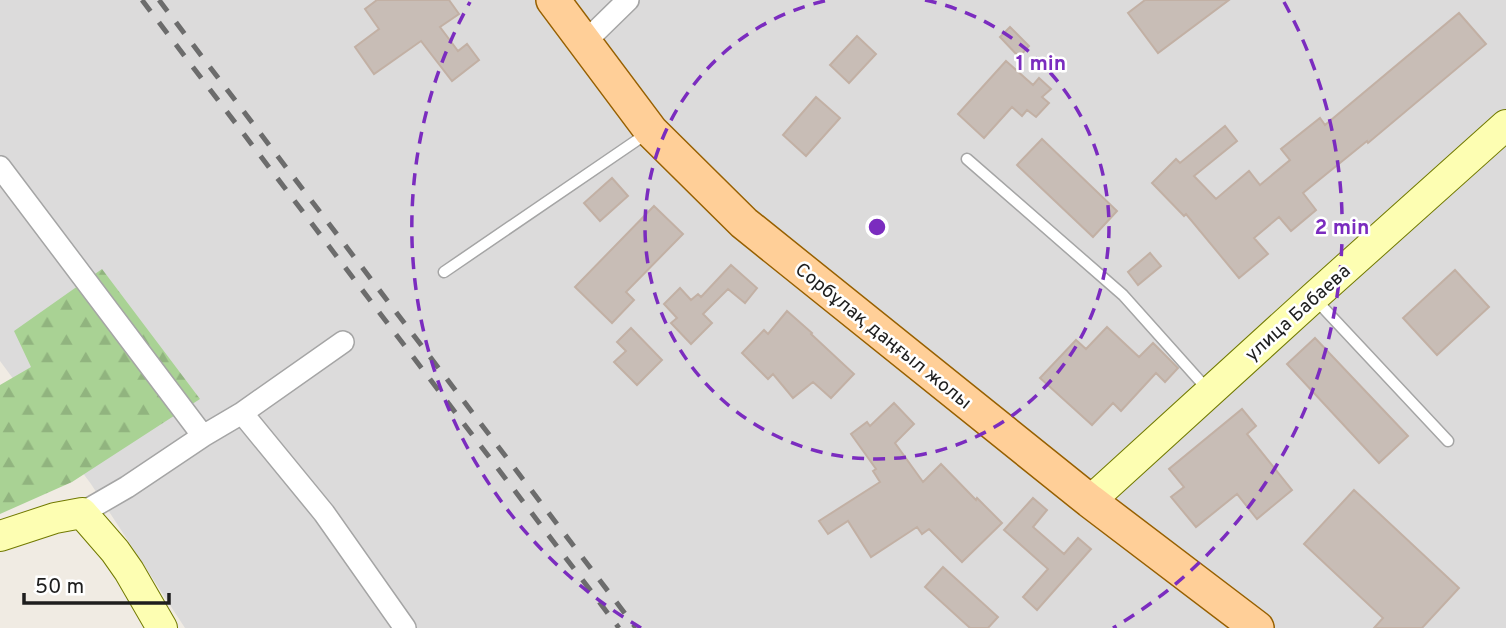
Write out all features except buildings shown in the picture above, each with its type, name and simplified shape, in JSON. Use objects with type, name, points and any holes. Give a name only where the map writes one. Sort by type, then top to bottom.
[{"type":"main road","name":"Сорбұлақ даңғыл жолы","points":[[553,0],[651,131],[744,223],[1090,501],[1257,628]]},
{"type":"street","points":[[584,42],[628,0]]},
{"type":"street","name":"улица Бабаева","points":[[1090,501],[1506,125]]},
{"type":"street","points":[[0,167],[203,436]]},
{"type":"street","points":[[0,536],[55,518],[82,513],[242,413],[343,342]]},
{"type":"street","points":[[242,413],[324,513],[405,628]]},
{"type":"street","points":[[82,513],[129,571],[162,628]]},
{"type":"lane","points":[[443,272],[651,131]]},
{"type":"lane","points":[[967,159],[1123,295],[1210,392]]},
{"type":"lane","points":[[1314,297],[1448,441]]},
{"type":"shaded area","points":[[0,0],[1506,0],[1506,628],[185,628],[91,484],[0,361]]},
{"type":"green space","points":[[102,269],[200,399],[72,482],[0,514],[0,385],[31,367],[14,331]]},
{"type":"railway","points":[[142,0],[619,628]]},
{"type":"railway","points":[[159,0],[636,628]]}]
